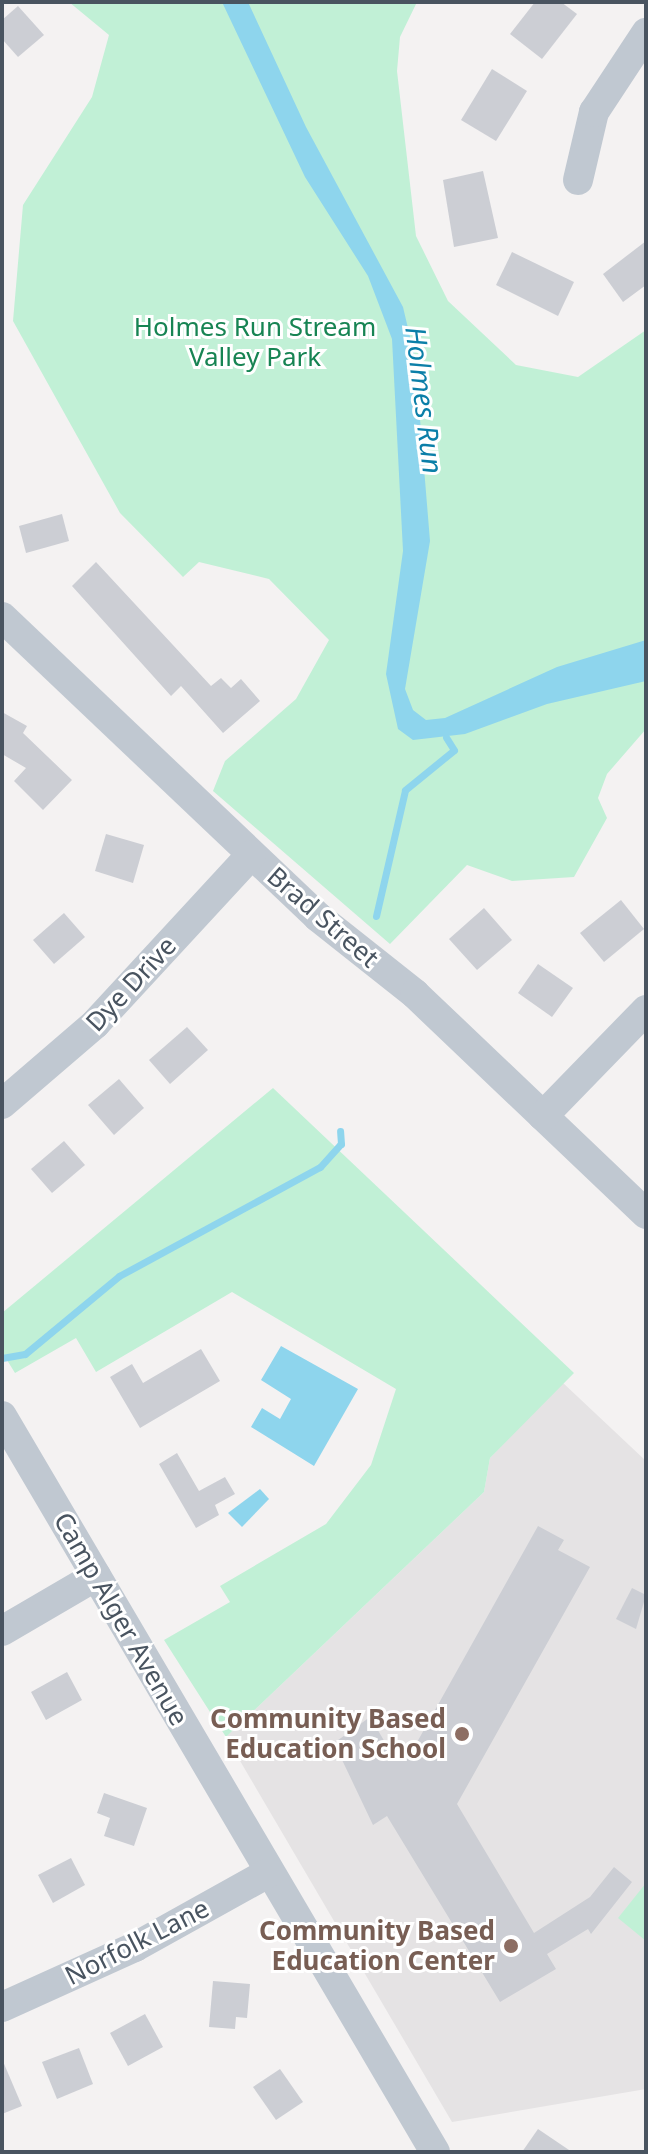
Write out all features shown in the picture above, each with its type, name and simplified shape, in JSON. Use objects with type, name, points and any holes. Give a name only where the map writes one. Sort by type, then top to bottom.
[{"type":"street","points":[[578,180],[594,112],[646,33]]},
{"type":"street","name":"Brad Street","points":[[2,617],[251,855],[415,994],[646,1214]]},
{"type":"street","name":"Dye Drive","points":[[2,1104],[95,1024],[251,855]]},
{"type":"street","points":[[543,1116],[646,1010]]},
{"type":"street","name":"Camp Alger Avenue","points":[[2,1416],[435,2152]]},
{"type":"street","points":[[2,1631],[96,1576]]},
{"type":"street","name":"Norfolk Lane","points":[[2,2007],[135,1947],[270,1872]]},
{"type":"shaded area","points":[[562,1382],[646,1461],[646,2089],[452,2122],[226,1737],[484,1492],[490,1458]]},
{"type":"green space","name":"Holmes Run Stream Valley Park","points":[[69,2],[417,2],[400,37],[397,71],[416,236],[448,301],[516,365],[578,377],[646,330],[646,729],[607,774],[598,798],[607,818],[574,877],[512,881],[467,865],[390,944],[213,791],[225,761],[296,699],[329,640],[269,579],[199,562],[183,577],[120,513],[13,321],[23,205],[92,97],[109,35]]},
{"type":"green space","points":[[273,1088],[574,1373],[490,1458],[484,1492],[226,1737],[164,1640],[230,1602],[220,1586],[326,1524],[371,1465],[396,1389],[232,1292],[96,1372],[76,1338],[15,1373],[2,1352],[2,1313]]},
{"type":"green space","points":[[646,1883],[646,1941],[618,1918]]},
{"type":"water","points":[[222,2],[248,2],[306,127],[403,307],[415,358],[430,541],[405,689],[413,710],[426,720],[445,718],[557,667],[646,640],[646,681],[547,704],[465,734],[413,740],[398,729],[386,674],[403,551],[392,339],[368,276],[305,177]]},
{"type":"water","points":[[281,1346],[358,1389],[314,1466],[251,1427],[262,1408],[280,1419],[291,1399],[261,1380]]},
{"type":"water","points":[[260,1489],[269,1499],[242,1527],[228,1513]]},
{"type":"building","points":[[535,2],[561,2],[577,14],[542,59],[510,34]]},
{"type":"building","points":[[18,6],[44,35],[18,57],[2,39],[2,20]]},
{"type":"building","points":[[492,69],[527,91],[496,141],[461,120]]},
{"type":"building","points":[[483,171],[498,238],[454,247],[443,180]]},
{"type":"building","points":[[646,241],[646,285],[623,302],[603,274]]},
{"type":"building","points":[[512,252],[574,282],[558,316],[496,285]]},
{"type":"building","points":[[62,514],[69,541],[26,553],[19,526]]},
{"type":"building","points":[[96,562],[211,686],[221,678],[231,688],[241,679],[260,701],[223,733],[181,686],[171,696],[72,586]]},
{"type":"building","points":[[2,712],[27,726],[23,733],[72,780],[43,810],[14,781],[26,768],[2,754]]},
{"type":"building","points":[[106,834],[144,845],[133,883],[95,871]]},
{"type":"building","points":[[621,900],[644,929],[604,962],[580,933]]},
{"type":"building","points":[[484,908],[512,940],[477,970],[449,939]]},
{"type":"building","points":[[64,913],[85,937],[54,964],[33,940]]},
{"type":"building","points":[[538,964],[573,988],[552,1017],[518,993]]},
{"type":"building","points":[[187,1027],[208,1050],[170,1084],[149,1060]]},
{"type":"building","points":[[119,1079],[144,1108],[114,1135],[88,1105]]},
{"type":"building","points":[[64,1141],[85,1165],[52,1193],[31,1169]]},
{"type":"building","points":[[201,1349],[220,1381],[140,1428],[110,1377],[132,1364],[143,1383]]},
{"type":"building","points":[[177,1453],[199,1491],[225,1477],[235,1494],[215,1505],[219,1515],[196,1528],[159,1464]]},
{"type":"building","points":[[538,1526],[564,1540],[558,1550],[590,1567],[457,1804],[534,1933],[590,1897],[614,1867],[632,1882],[591,1934],[588,1929],[547,1954],[556,1969],[500,2002],[387,1816],[373,1825],[334,1743],[370,1717],[392,1754],[416,1744]]},
{"type":"building","points":[[632,1588],[646,1595],[636,1629],[616,1619]]},
{"type":"building","points":[[67,1672],[82,1700],[46,1720],[31,1692]]},
{"type":"building","points":[[104,1793],[147,1808],[134,1846],[104,1836],[110,1818],[97,1813]]},
{"type":"building","points":[[71,1858],[85,1885],[53,1903],[38,1875]]},
{"type":"building","points":[[213,1981],[250,1984],[247,2018],[236,2017],[235,2029],[209,2027]]},
{"type":"building","points":[[145,2014],[163,2047],[128,2066],[110,2033]]},
{"type":"building","points":[[79,2048],[93,2084],[57,2099],[42,2062]]},
{"type":"building","points":[[2,2059],[22,2106],[2,2114]]},
{"type":"building","points":[[280,2069],[303,2102],[276,2120],[253,2087]]},
{"type":"building","points":[[538,2129],[572,2152],[522,2152]]},
{"type":"waterway","points":[[376,916],[405,790],[454,750],[446,737]]},
{"type":"waterway","points":[[2,1358],[25,1354],[119,1276],[320,1167],[341,1144],[340,1131]]},
{"type":"place","name":"Community Based Education School","points":[[462,1734]]},
{"type":"place","name":"Community Based Education Center","points":[[511,1946]]},
{"type":"water label","name":"Holmes Run","points":[[425,400]]}]
